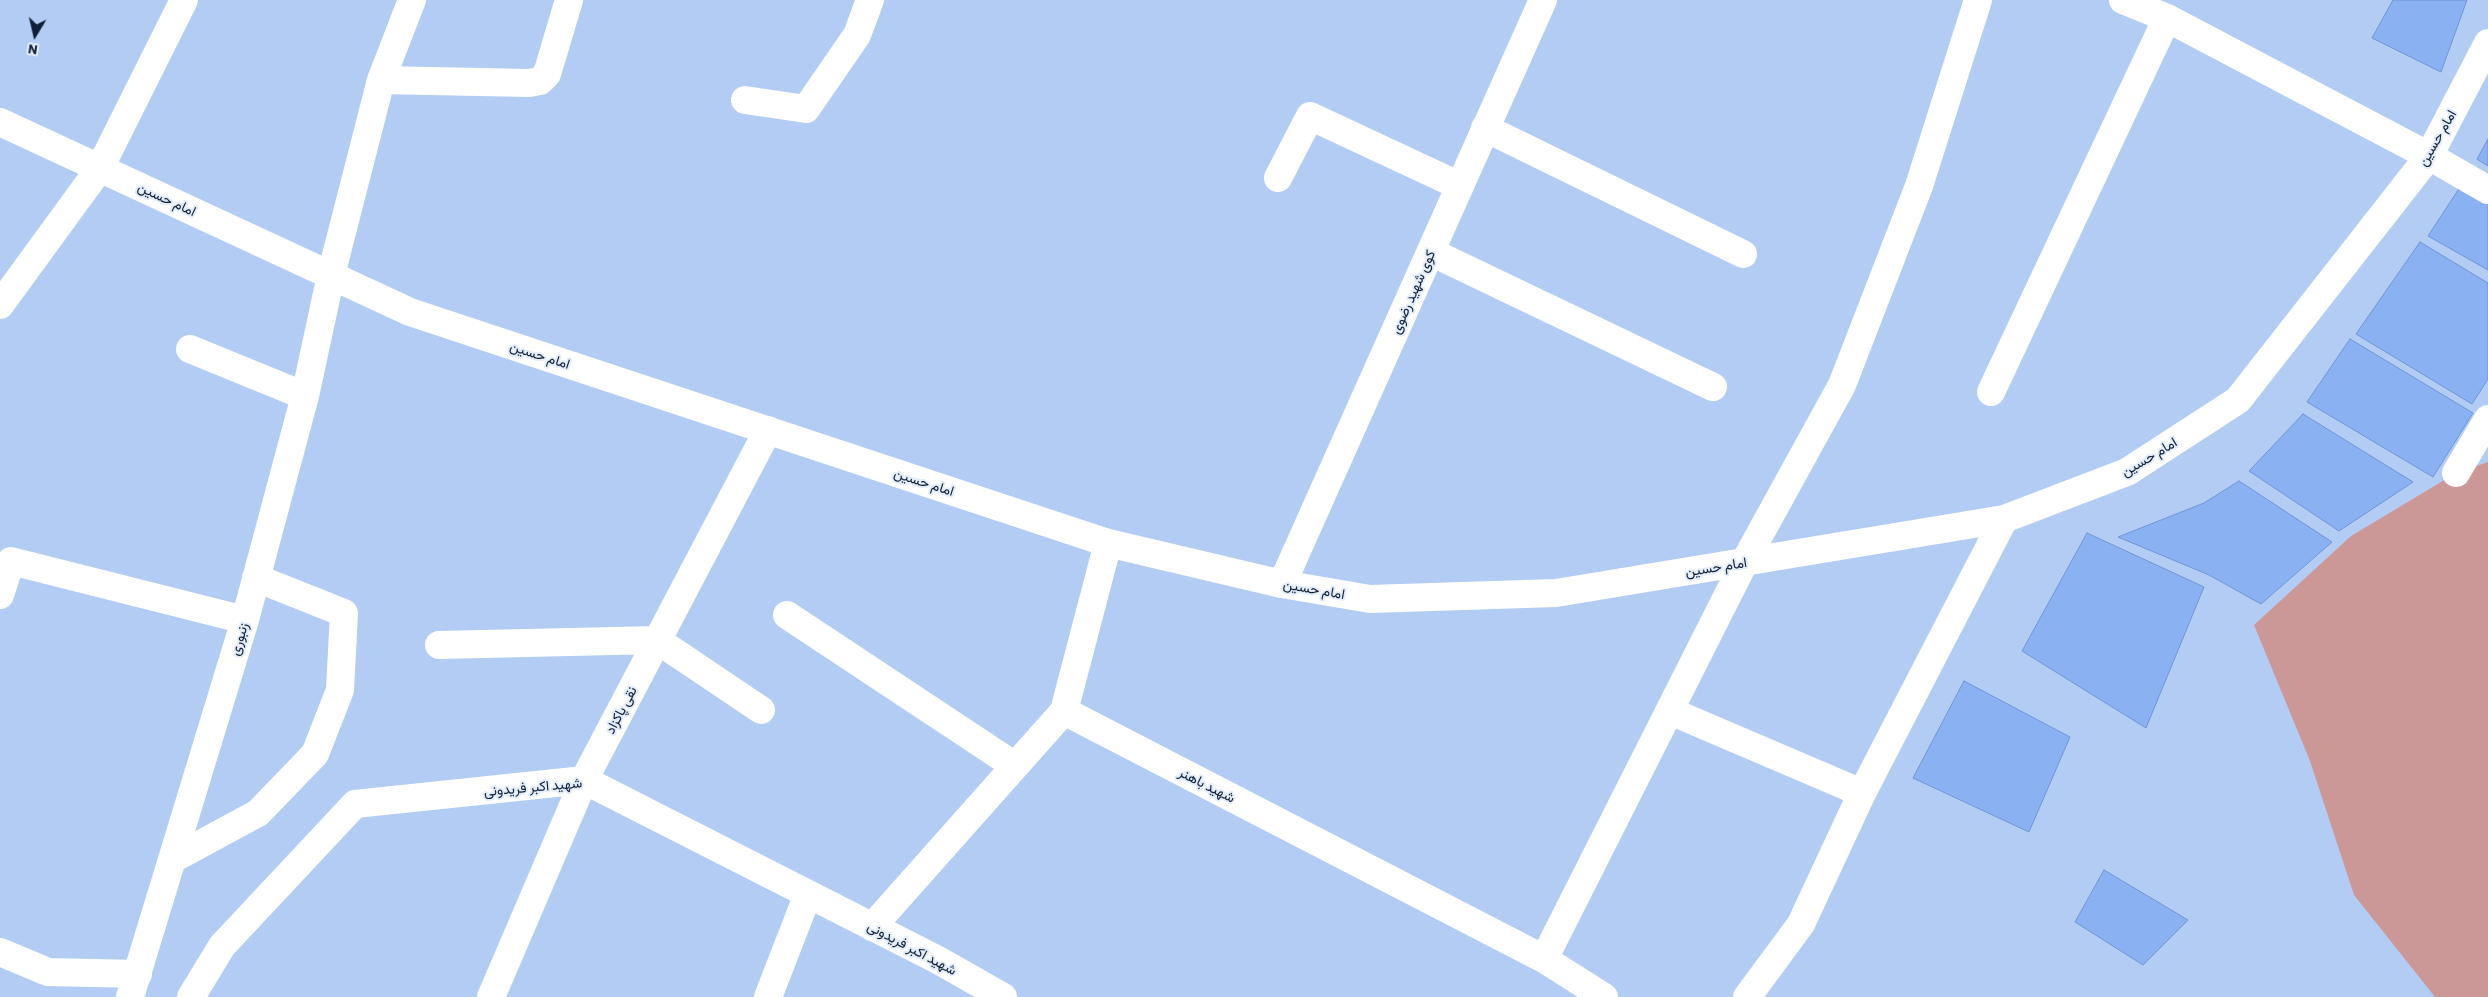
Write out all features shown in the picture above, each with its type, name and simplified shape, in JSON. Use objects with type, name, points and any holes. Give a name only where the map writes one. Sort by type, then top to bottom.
[{"type":"street","points":[[0,305],[100,168],[184,0]]},
{"type":"street","name":"زنبوری","points":[[134,986],[245,620],[305,396],[331,275],[381,80],[412,0]]},
{"type":"street","points":[[381,80],[529,83],[540,81],[547,74],[569,0]]},
{"type":"street","points":[[745,100],[806,109],[857,35],[870,0]]},
{"type":"street","name":"کوی شهید رضوی","points":[[1282,584],[1543,0]]},
{"type":"street","points":[[1544,959],[1744,563],[1842,385],[1919,186],[1978,0]]},
{"type":"street","points":[[2123,0],[2167,18],[2429,156],[2488,190]]},
{"type":"street","points":[[1991,392],[2167,18]]},
{"type":"street","name":"امام حسین","points":[[0,122],[410,312],[1108,543],[1282,584],[1370,599],[1556,593],[1744,563],[2004,518],[2127,472],[2238,400],[2429,156],[2488,43]]},
{"type":"street","points":[[1278,178],[1310,116],[1460,186]]},
{"type":"street","points":[[1485,128],[1742,254]]},
{"type":"street","points":[[1431,252],[1713,387]]},
{"type":"street","points":[[190,349],[305,396]]},
{"type":"street","points":[[2456,473],[2488,419]]},
{"type":"street","name":"نقی پاکزاد","points":[[491,997],[584,780],[768,430]]},
{"type":"street","points":[[1747,997],[1801,924],[1862,793],[2004,518]]},
{"type":"street","points":[[872,927],[1064,711],[1108,543]]},
{"type":"street","points":[[0,595],[11,560],[245,620]]},
{"type":"street","points":[[173,858],[258,813],[315,754],[340,690],[344,613],[256,578]]},
{"type":"street","points":[[787,615],[1015,766]]},
{"type":"street","points":[[439,645],[657,640],[761,710]]},
{"type":"street","name":"شهید باهنر","points":[[1064,711],[1544,959],[1604,997]]},
{"type":"street","points":[[1670,711],[1862,793]]},
{"type":"street","name":"شهید اکبر فریدونی","points":[[191,997],[222,946],[355,804],[584,780],[872,927],[1003,997]]},
{"type":"street","points":[[768,997],[808,894]]},
{"type":"street","points":[[0,952],[48,972],[134,986]]},
{"type":"shaded area","points":[[2488,462],[2488,997],[2435,997],[2354,895],[2310,761],[2254,625],[2351,536],[2456,473]]},
{"type":"building","points":[[2393,0],[2467,0],[2441,72],[2372,38]]},
{"type":"building","points":[[2488,139],[2488,166],[2477,159]]},
{"type":"building","points":[[2462,184],[2488,199],[2488,270],[2428,236]]},
{"type":"building","points":[[2420,242],[2488,283],[2488,379],[2472,404],[2356,334]]},
{"type":"building","points":[[2350,339],[2473,413],[2433,477],[2307,402]]},
{"type":"building","points":[[2303,414],[2413,482],[2339,531],[2249,471]]},
{"type":"building","points":[[2239,481],[2332,542],[2261,604],[2209,575],[2118,537],[2204,503]]},
{"type":"building","points":[[2087,533],[2204,587],[2146,728],[2022,651]]},
{"type":"building","points":[[1964,681],[2070,737],[2029,832],[1913,778]]},
{"type":"building","points":[[2104,870],[2188,920],[2143,965],[2075,922]]}]
